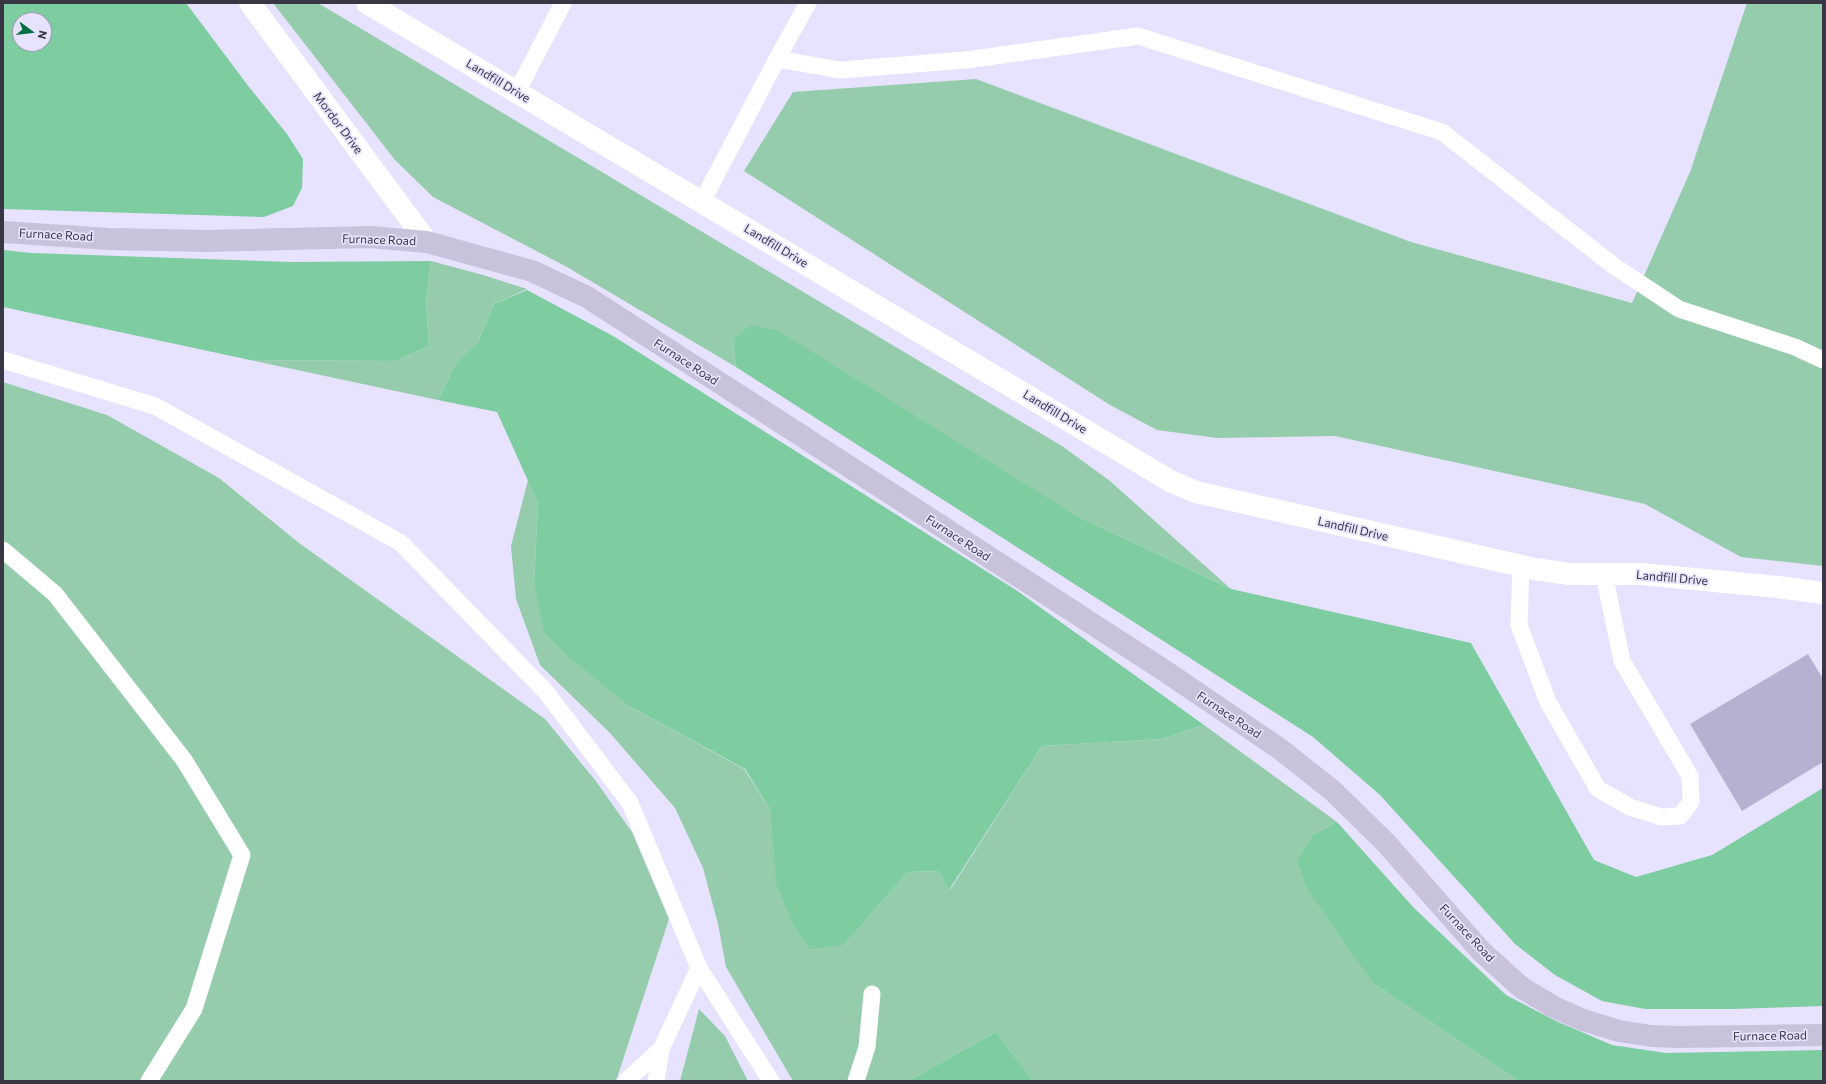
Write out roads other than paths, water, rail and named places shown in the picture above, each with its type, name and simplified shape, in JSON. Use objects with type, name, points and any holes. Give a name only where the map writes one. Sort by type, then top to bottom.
[{"type":"main road","name":"Furnace Road","points":[[3,232],[126,239],[206,241],[370,238],[427,242],[532,271],[587,297],[1155,665],[1280,749],[1333,792],[1386,844],[1481,951],[1522,988],[1554,1007],[1583,1020],[1619,1031],[1651,1036],[1678,1038],[1823,1035]]},
{"type":"street","name":"Mordor Drive","points":[[250,3],[427,242]]},
{"type":"street","name":"Landfill Drive","points":[[367,3],[1172,482],[1196,492],[1521,567],[1569,574],[1641,574],[1823,593]]},
{"type":"lane","points":[[517,92],[563,3]]},
{"type":"lane","points":[[702,202],[777,58],[808,3]]},
{"type":"lane","points":[[777,58],[840,70],[966,60],[1138,36],[1442,132],[1614,266],[1679,309],[1795,347],[1823,360]]},
{"type":"lane","points":[[3,360],[155,406],[401,543],[546,692],[630,803],[699,968],[771,1081]]},
{"type":"lane","points":[[3,550],[55,594],[60,600],[184,760],[242,855],[194,1009],[149,1081]]},
{"type":"lane","points":[[1521,567],[1519,625],[1548,702],[1598,789],[1630,807],[1661,817],[1680,816],[1691,802],[1690,776],[1622,661],[1604,574]]},
{"type":"lane","points":[[656,1081],[661,1049],[699,968]]},
{"type":"lane","points":[[856,1081],[867,1047],[872,994]]},
{"type":"lane","points":[[626,1081],[661,1049]]}]
